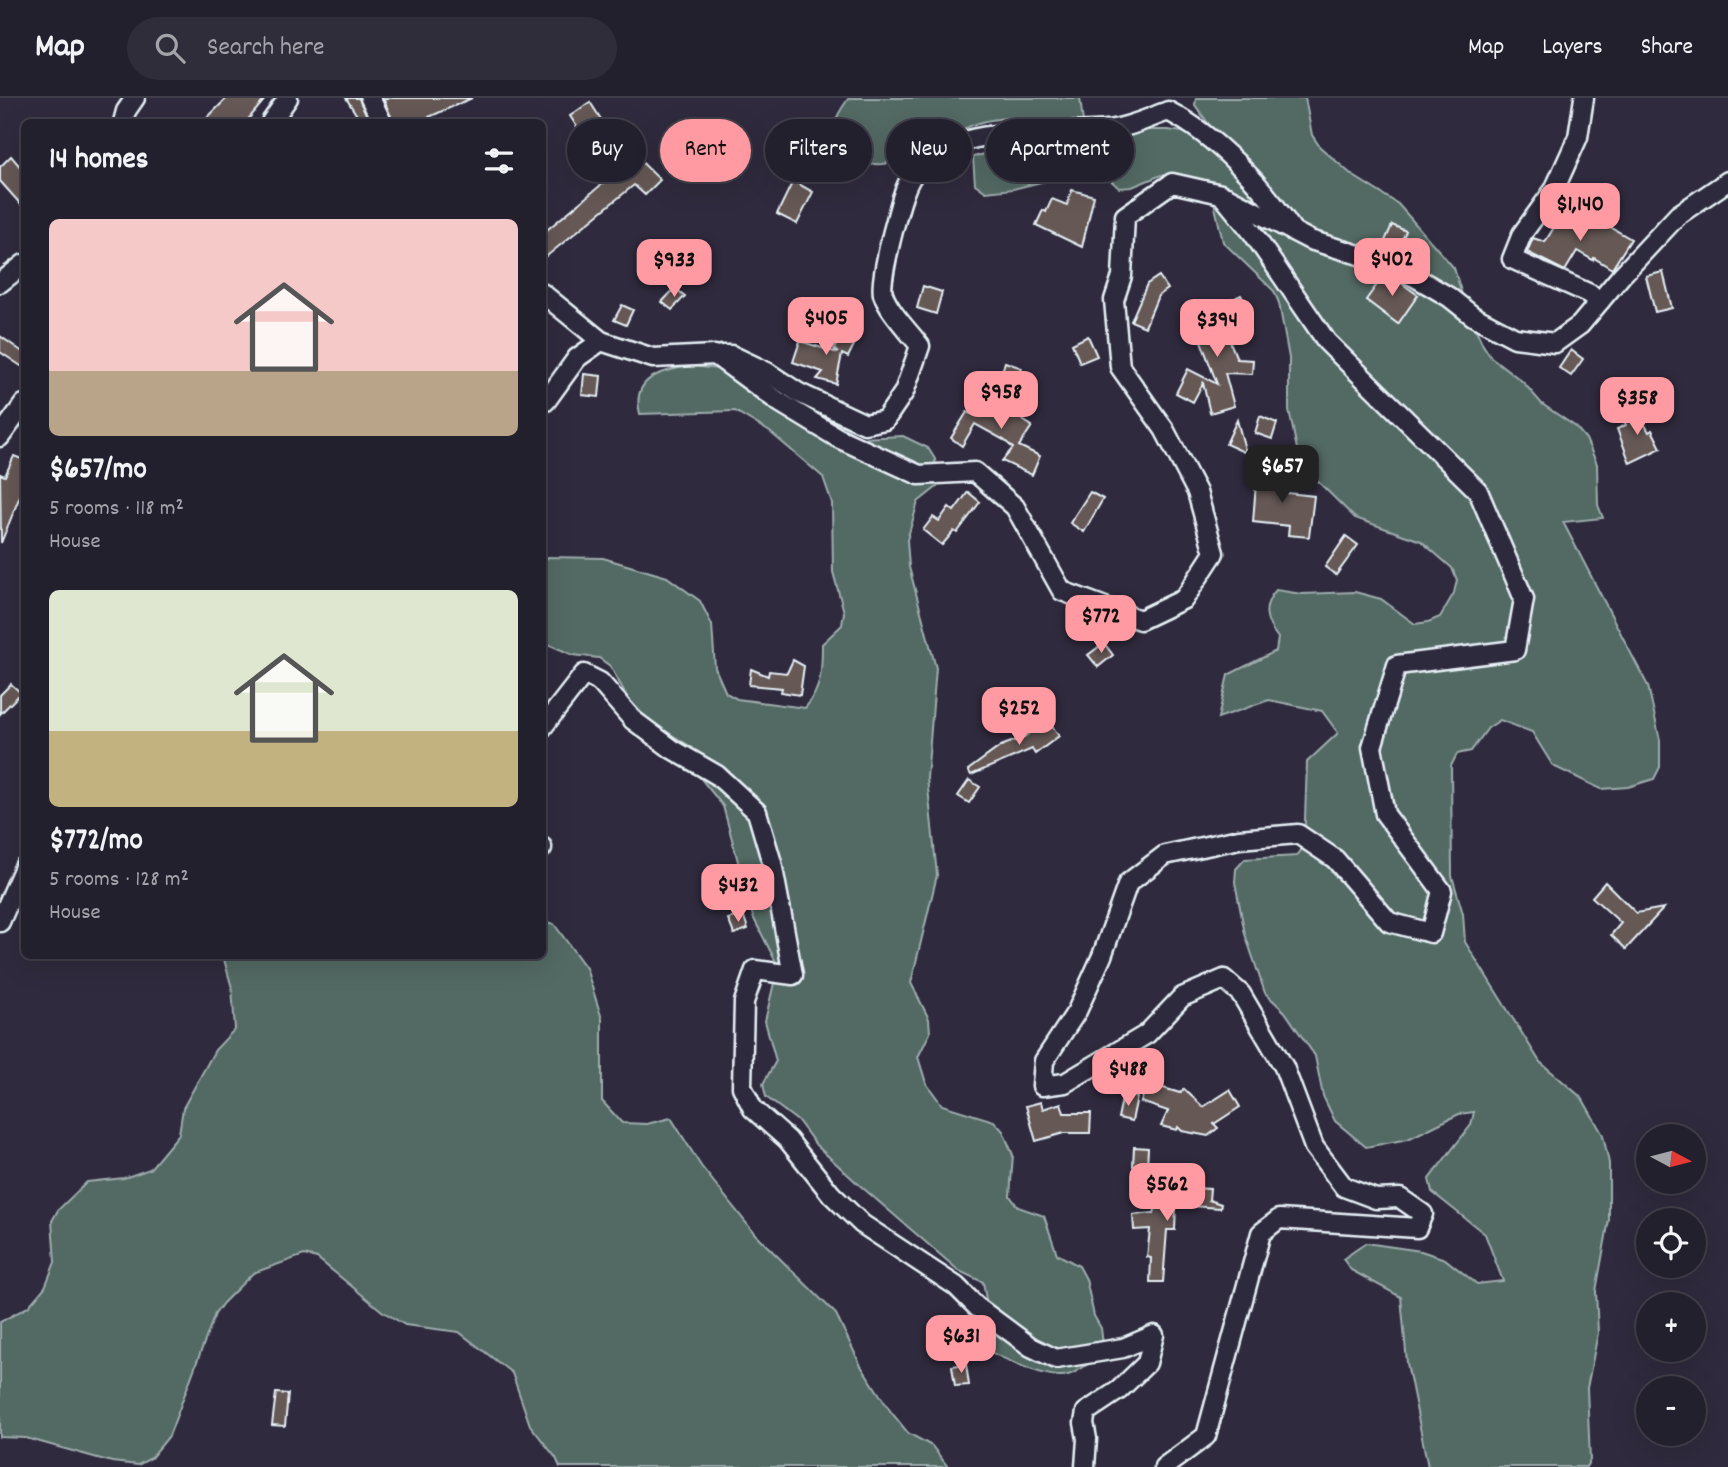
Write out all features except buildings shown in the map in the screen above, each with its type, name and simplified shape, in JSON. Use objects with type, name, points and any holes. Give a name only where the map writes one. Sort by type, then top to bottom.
[{"type":"street","points":[[124,119],[135,98]]},
{"type":"street","points":[[273,119],[288,98]]},
{"type":"street","points":[[370,98],[380,119]]},
{"type":"street","points":[[1584,98],[1578,137],[1554,190],[1522,234],[1512,259],[1590,293],[1600,301]]},
{"type":"street","points":[[546,296],[601,341],[653,358],[731,355],[767,372],[832,410],[865,424],[885,420],[904,392],[919,346],[882,292],[899,208],[912,176],[936,153],[960,143],[998,134],[1109,130],[1168,111],[1190,122],[1220,149],[1279,209],[1293,231]]},
{"type":"street","points":[[715,355],[779,402],[838,439],[919,475],[975,472],[1015,507],[1062,591],[1140,621],[1184,599],[1214,553],[1197,492],[1164,429],[1120,367],[1114,300],[1122,276],[1125,216],[1172,183],[1221,194],[1310,240],[1382,262],[1415,277],[1449,297],[1473,316],[1515,338],[1555,343],[1580,325],[1678,215],[1728,181]]},
{"type":"street","points":[[1164,1467],[1206,1436],[1261,1233],[1279,1219],[1418,1228],[1423,1214],[1400,1198],[1377,1199],[1344,1187],[1314,1147],[1284,1067],[1241,994],[1224,979],[1182,997],[1147,1034],[1065,1083],[1042,1086],[1044,1061],[1077,1011],[1102,956],[1128,883],[1165,855],[1239,839],[1298,834],[1335,859],[1389,922],[1431,933],[1442,891],[1385,814],[1372,747],[1397,665],[1516,650],[1524,599],[1478,491],[1327,342],[1252,232],[1221,194]]},
{"type":"street","points":[[0,283],[21,266]]},
{"type":"street","points":[[546,401],[577,358],[601,341]]},
{"type":"street","points":[[0,437],[21,408]]},
{"type":"street","points":[[546,723],[584,674],[600,682],[633,720],[672,749],[717,775],[757,812],[772,863],[793,975],[755,970],[744,1002],[742,1087],[753,1109],[788,1140],[831,1194],[862,1224],[956,1286],[977,1307],[1031,1347],[1056,1359],[1123,1348],[1154,1335],[1147,1363],[1119,1390],[1086,1412],[1085,1467]]},
{"type":"street","points":[[0,922],[21,874]]},
{"type":"green space","points":[[1080,98],[1083,119],[986,119],[972,126],[972,119],[886,119],[886,163],[878,164],[872,163],[872,119],[836,119],[848,99]]},
{"type":"green space","points":[[1196,98],[1305,98],[1312,135],[1320,147],[1352,175],[1398,204],[1454,268],[1466,308],[1491,357],[1523,382],[1542,404],[1576,427],[1586,439],[1597,464],[1598,505],[1603,518],[1563,522],[1648,686],[1660,740],[1660,767],[1654,779],[1628,787],[1601,789],[1553,766],[1532,732],[1500,720],[1488,728],[1471,751],[1457,754],[1451,766],[1452,876],[1463,914],[1465,942],[1540,1062],[1582,1098],[1603,1135],[1609,1163],[1609,1220],[1596,1291],[1598,1333],[1587,1388],[1590,1460],[1586,1467],[1428,1467],[1407,1363],[1401,1297],[1351,1270],[1343,1259],[1366,1243],[1421,1251],[1445,1259],[1477,1284],[1503,1281],[1485,1234],[1432,1192],[1429,1179],[1471,1125],[1474,1112],[1459,1114],[1408,1139],[1366,1147],[1335,1121],[1323,1096],[1315,1056],[1285,1012],[1265,993],[1245,934],[1235,882],[1236,869],[1245,859],[1297,856],[1304,846],[1307,762],[1338,733],[1322,711],[1269,700],[1218,718],[1228,675],[1276,651],[1278,638],[1266,614],[1271,596],[1276,590],[1302,594],[1355,592],[1381,599],[1415,624],[1440,617],[1454,593],[1457,580],[1452,568],[1421,541],[1355,518],[1300,464],[1289,410],[1289,358],[1279,303],[1274,291],[1223,242],[1211,189],[1161,175],[1132,187],[1119,188],[1112,182],[1134,182],[1134,130],[1168,130],[1218,137],[1195,105]]},
{"type":"green space","points":[[986,154],[986,182],[1041,182],[986,192],[975,184],[973,157]]},
{"type":"green space","points":[[690,366],[729,370],[802,402],[861,438],[903,436],[928,448],[935,459],[938,486],[918,502],[907,540],[909,567],[936,668],[927,778],[937,875],[911,983],[929,1019],[930,1033],[918,1057],[926,1083],[942,1105],[994,1121],[1003,1131],[1013,1155],[1010,1196],[1018,1207],[1044,1216],[1057,1254],[1079,1266],[1086,1279],[1094,1316],[1101,1328],[1104,1353],[1071,1374],[1060,1376],[1043,1373],[987,1350],[990,1323],[983,1282],[959,1271],[816,1145],[799,1122],[766,1097],[763,1084],[776,1061],[765,1021],[778,966],[753,917],[723,806],[698,775],[693,748],[648,720],[629,700],[610,666],[599,658],[573,655],[548,644],[546,649],[546,559],[548,557],[603,558],[667,577],[700,601],[712,625],[715,668],[726,693],[737,699],[805,708],[815,693],[821,670],[822,644],[842,625],[844,612],[833,572],[832,503],[823,477],[770,432],[735,411],[640,414],[638,402],[644,384],[650,378]]},
{"type":"green space","points":[[546,922],[554,924],[586,968],[602,1019],[602,1101],[622,1123],[647,1124],[671,1118],[701,1166],[755,1234],[836,1314],[861,1366],[891,1412],[908,1433],[932,1446],[948,1467],[560,1467],[530,1425],[512,1373],[459,1332],[405,1325],[382,1311],[317,1258],[304,1255],[253,1273],[223,1303],[215,1314],[169,1436],[151,1458],[138,1465],[112,1462],[26,1438],[0,1437],[0,1322],[28,1307],[45,1287],[55,1262],[52,1221],[58,1210],[87,1182],[124,1178],[150,1169],[179,1134],[183,1108],[215,1050],[235,1029],[232,988],[224,959],[546,959]]}]
